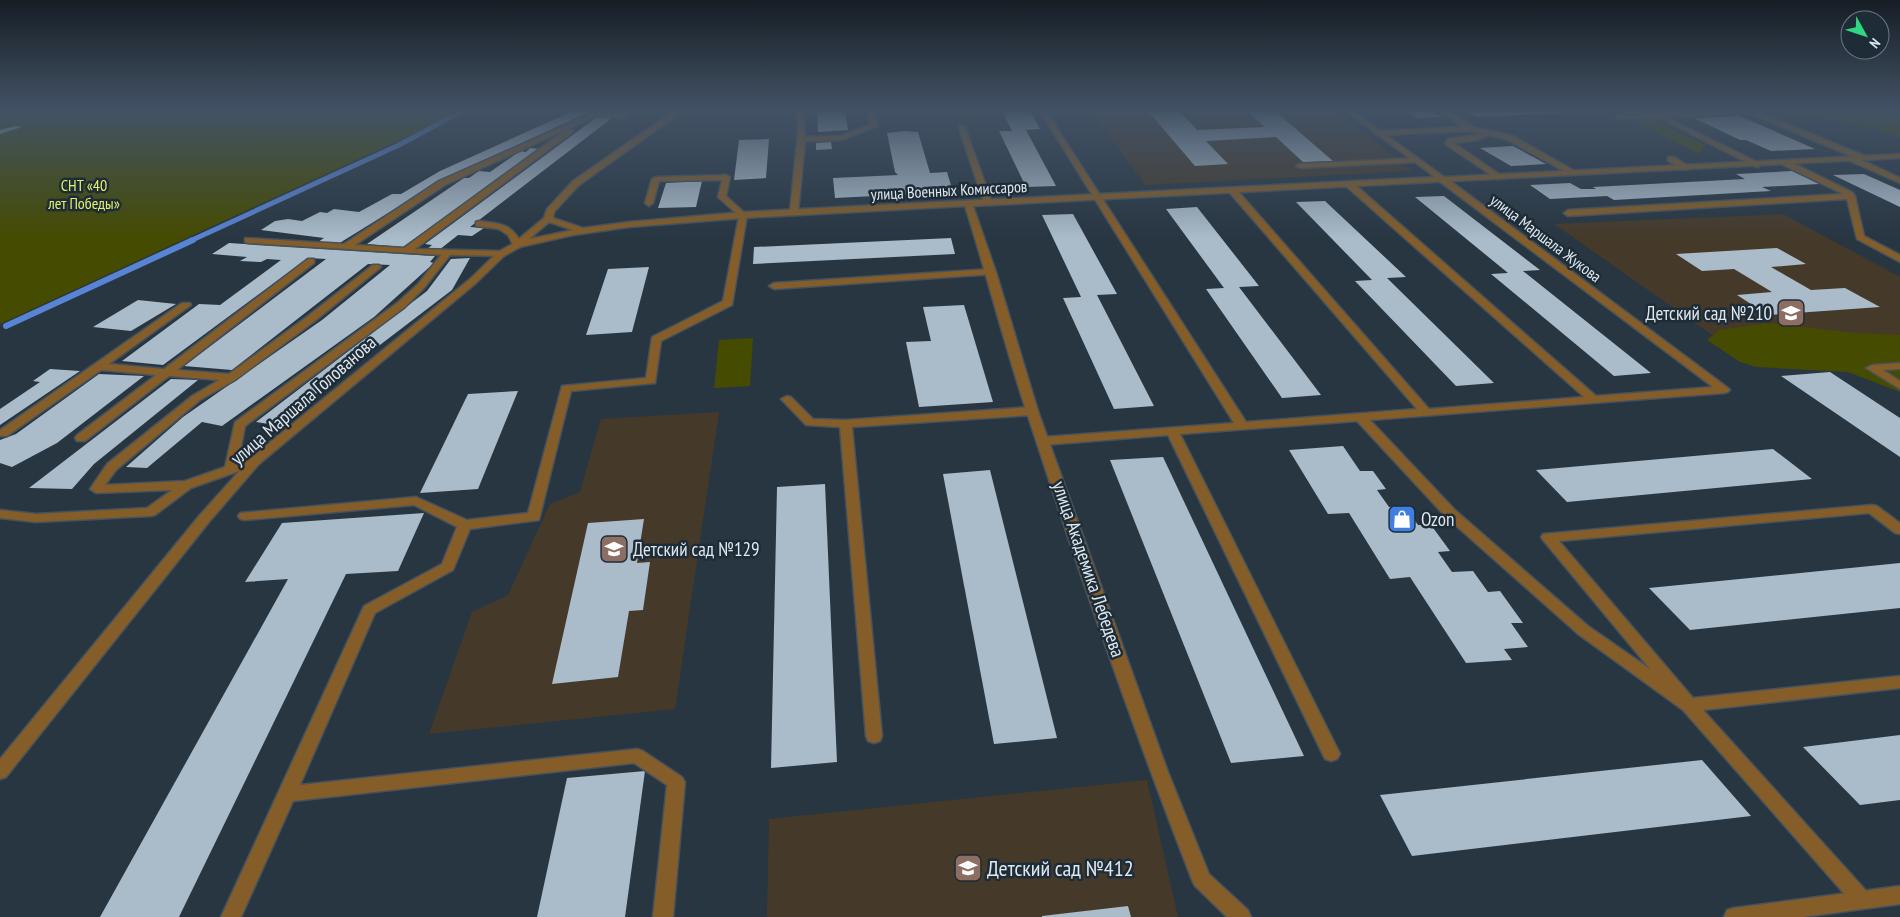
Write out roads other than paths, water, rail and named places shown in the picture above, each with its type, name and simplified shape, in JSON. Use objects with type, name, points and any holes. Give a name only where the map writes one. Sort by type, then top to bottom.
[{"type":"street","points":[[345,247],[442,183],[507,154]]},
{"type":"street","points":[[406,251],[540,154]]},
{"type":"street","name":"улица Маршала Голованова","points":[[0,772],[204,519],[255,461],[473,281],[502,254],[517,245],[548,219],[550,211],[576,183],[617,154]]},
{"type":"street","points":[[794,212],[800,154]]},
{"type":"street","points":[[971,154],[988,202]]},
{"type":"street","points":[[1069,154],[1242,426]]},
{"type":"street","name":"улица Маршала Жукова","points":[[1407,154],[1724,390],[1594,400]]},
{"type":"street","points":[[1464,154],[1497,176]]},
{"type":"street","points":[[1539,154],[1574,173]]},
{"type":"street","points":[[1734,154],[1756,165]]},
{"type":"street","points":[[1852,154],[1862,158]]},
{"type":"street","name":"улица Военных Комиссаров","points":[[517,245],[544,237],[584,230],[743,215],[1497,176],[1756,165],[1900,156]]},
{"type":"street","points":[[1671,159],[1688,168]]},
{"type":"street","points":[[1853,159],[1900,181]]},
{"type":"street","points":[[1300,166],[1416,160]]},
{"type":"street","points":[[1786,163],[1851,196]]},
{"type":"street","points":[[245,516],[416,501],[465,525],[534,517],[566,388],[651,381],[656,339],[728,303],[743,215],[722,197],[726,177],[656,180],[649,203]]},
{"type":"street","points":[[1350,184],[1594,400]]},
{"type":"street","points":[[1234,191],[1426,412]]},
{"type":"street","points":[[1568,213],[1851,196]]},
{"type":"street","points":[[1851,196],[1860,237],[1900,259]]},
{"type":"street","name":"улица Академика Лебедева","points":[[968,204],[991,272],[1032,410],[1159,772],[1202,880],[1241,917]]},
{"type":"street","points":[[548,219],[584,230]]},
{"type":"street","points":[[479,224],[501,227],[512,233],[517,245]]},
{"type":"street","points":[[248,240],[406,251],[502,254]]},
{"type":"street","points":[[231,468],[239,424],[401,305],[421,286],[447,253]]},
{"type":"street","points":[[81,438],[311,261]]},
{"type":"street","points":[[186,485],[96,489],[111,467],[196,398],[231,378],[312,318],[376,267]]},
{"type":"street","points":[[774,286],[991,272]]},
{"type":"street","points":[[3,432],[186,305]]},
{"type":"street","points":[[96,366],[231,378]]},
{"type":"street","points":[[1900,366],[1872,368],[1900,386]]},
{"type":"street","points":[[787,399],[810,422],[846,424],[1032,410]]},
{"type":"street","points":[[1044,441],[1594,400]]},
{"type":"street","points":[[1360,417],[1450,513],[1583,630],[1689,705],[1900,682]]},
{"type":"street","points":[[846,424],[874,736]]},
{"type":"street","points":[[1172,431],[1331,754]]},
{"type":"street","points":[[0,514],[36,518],[150,512],[186,485],[255,461]]},
{"type":"street","points":[[1862,900],[1689,705],[1548,537],[1872,508],[1900,530]]},
{"type":"street","points":[[231,917],[369,610],[448,567],[465,525]]},
{"type":"street","points":[[287,794],[637,756],[676,782],[663,917]]},
{"type":"street","points":[[1734,917],[1900,895]]},
{"type":"waterway","points":[[190,241],[380,154]]},
{"type":"waterway","points":[[6,326],[193,240]]},
{"type":"place","name":"Детский сад №210","points":[[1791,313]]},
{"type":"place","name":"Ozon","points":[[1402,519]]},
{"type":"place","name":"Детский сад №129","points":[[614,549]]},
{"type":"place","name":"Детский сад №412","points":[[968,868]]},
{"type":"park label","name":"СНТ «40 лет Победы»","points":[[84,194]]}]
